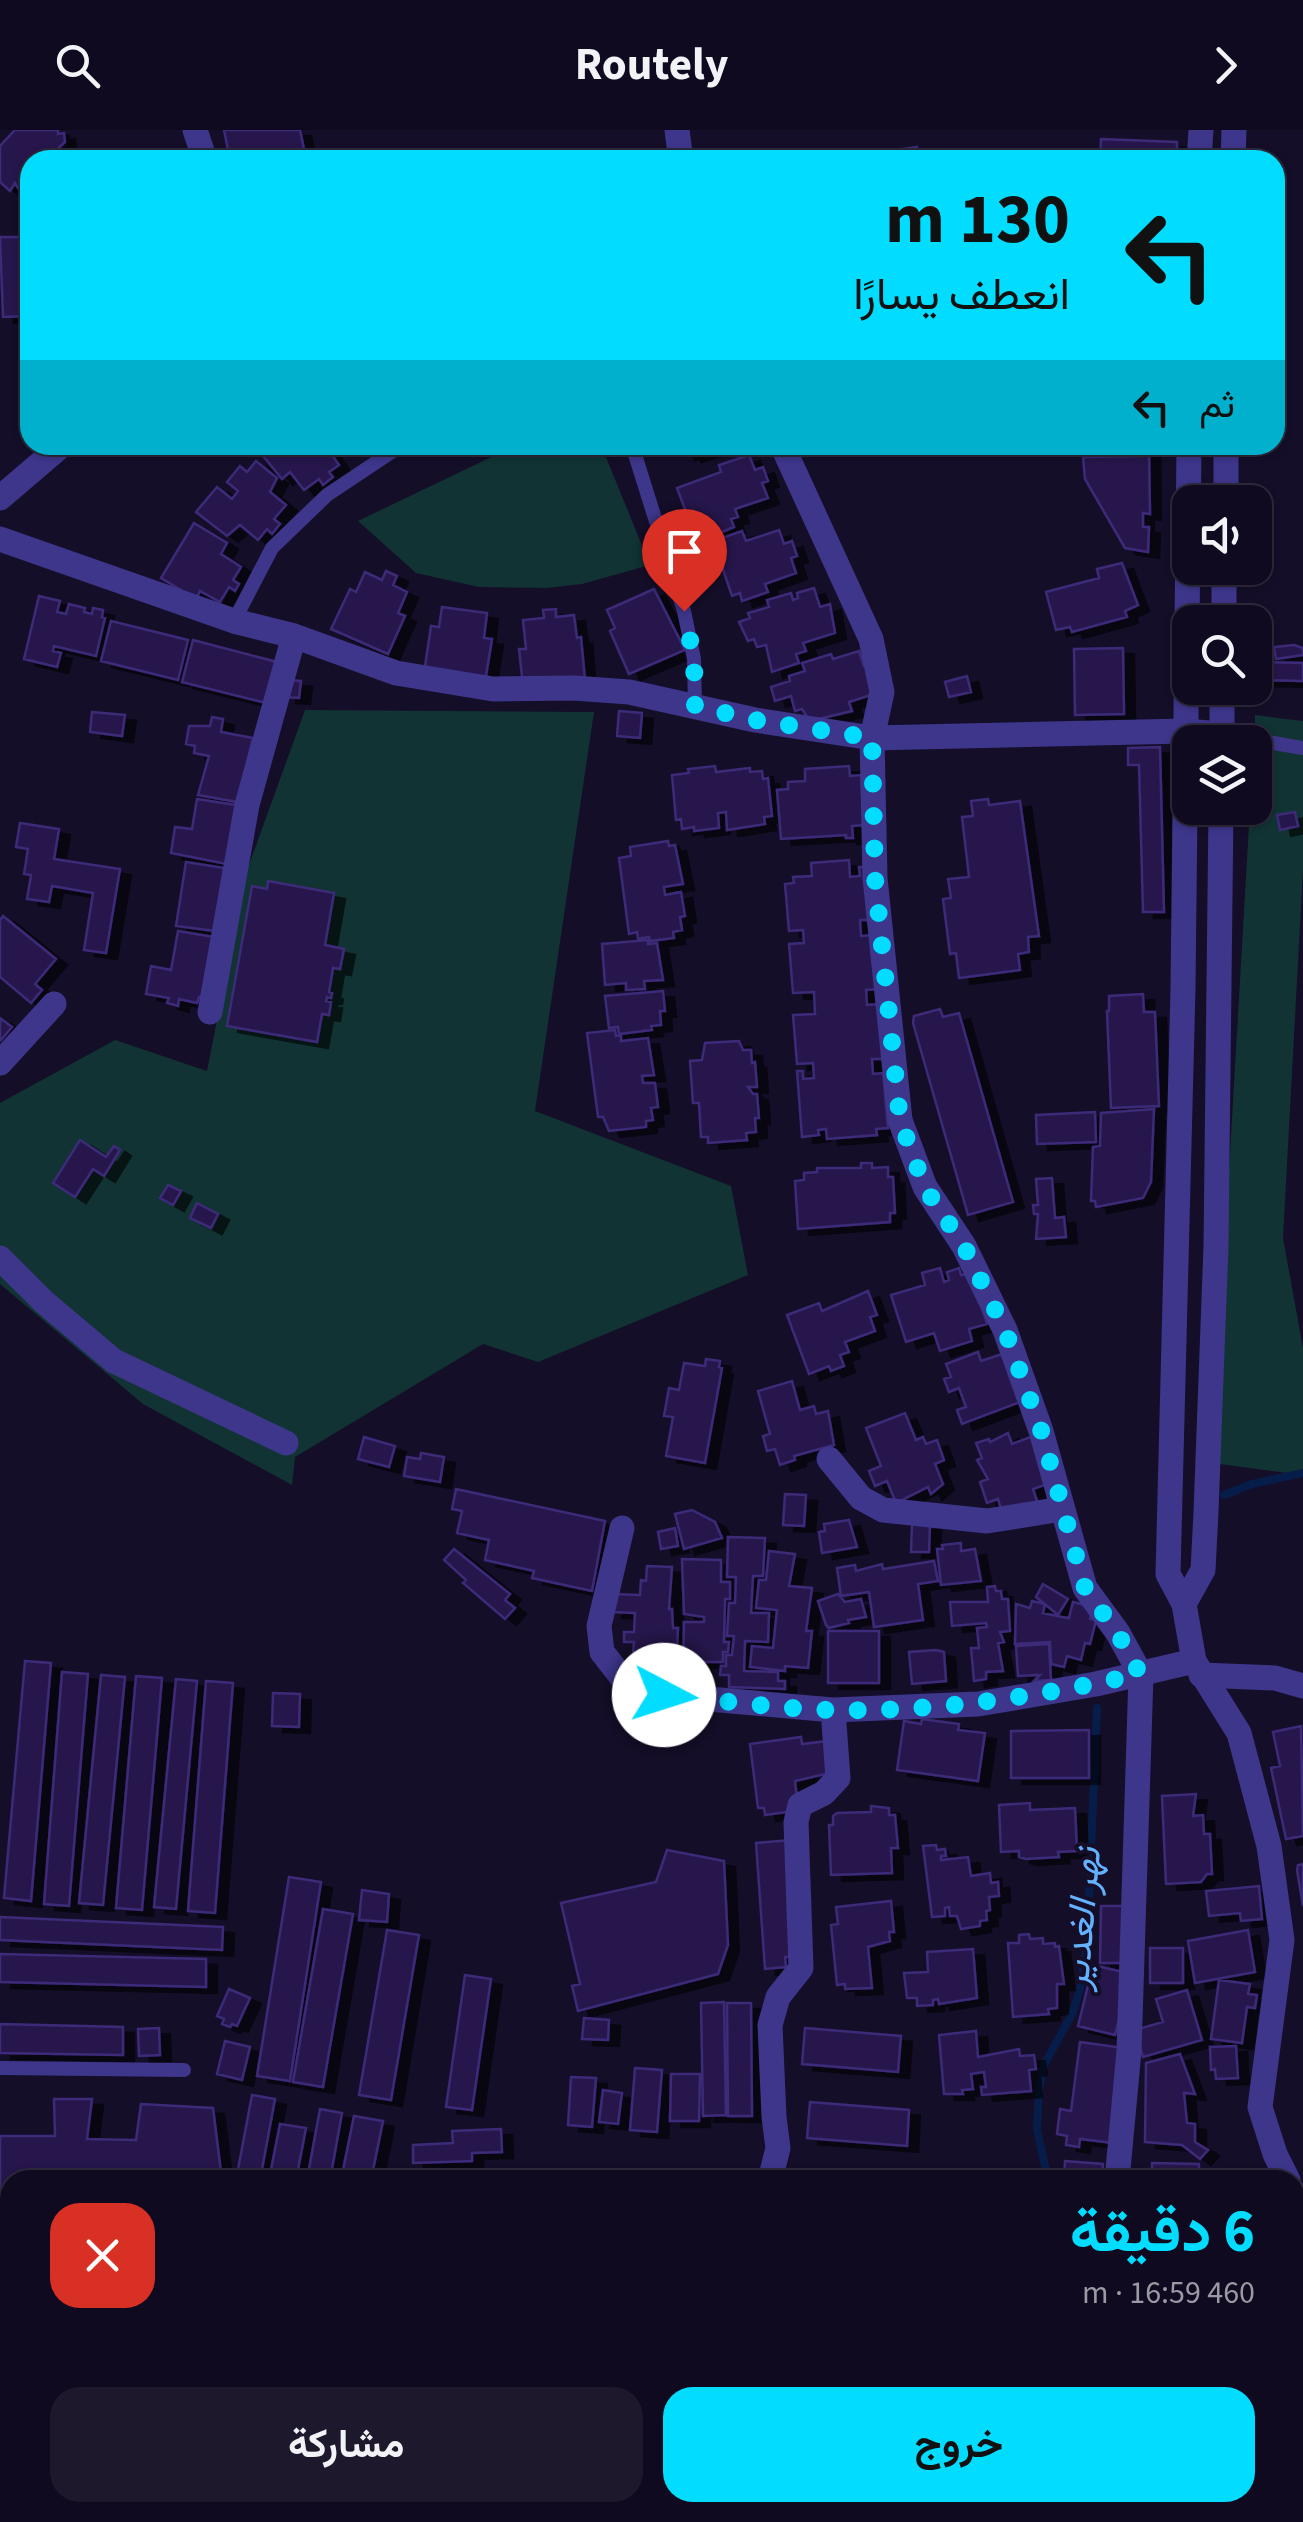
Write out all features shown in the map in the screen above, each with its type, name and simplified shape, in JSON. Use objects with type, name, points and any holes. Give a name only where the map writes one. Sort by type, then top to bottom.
[{"type":"street","points":[[0,498],[50,455]]},
{"type":"street","points":[[787,455],[871,639],[882,692],[872,738],[875,878],[900,1120],[925,1188],[964,1246],[1005,1330],[1041,1430],[1085,1588],[1118,1634],[1140,1674],[1131,2014],[1119,2170]]},
{"type":"street","points":[[1185,725],[1189,455]]},
{"type":"street","points":[[1226,455],[1226,485]]},
{"type":"street","points":[[0,540],[396,673],[493,689],[611,691],[755,720],[872,738],[1172,731]]},
{"type":"street","points":[[210,1012],[247,804],[294,636]]},
{"type":"street","points":[[1184,825],[1166,1547],[1168,1574],[1184,1604],[1197,1668],[1239,1734],[1268,1846],[1281,1958],[1260,2107],[1283,2170]]},
{"type":"street","points":[[1184,1604],[1203,1570],[1207,1491],[1218,1170],[1220,825]]},
{"type":"street","points":[[0,1063],[54,1004]]},
{"type":"street","points":[[0,1258],[44,1302],[114,1361],[286,1444]]},
{"type":"street","points":[[829,1458],[861,1498],[883,1510],[987,1522],[1062,1509]]},
{"type":"street","points":[[622,1528],[600,1626],[602,1652],[627,1684],[664,1695],[833,1710],[978,1704],[1140,1674],[1197,1668],[1275,1678],[1303,1686]]},
{"type":"street","points":[[772,2170],[778,2148],[770,2025],[778,1997],[801,1968],[796,1822],[800,1805],[824,1793],[838,1778],[833,1710]]},
{"type":"lane","points":[[234,621],[272,548],[328,495],[387,455]]},
{"type":"lane","points":[[635,455],[684,611],[694,659],[695,706]]},
{"type":"lane","points":[[1272,744],[1303,748]]},
{"type":"lane","points":[[0,2068],[184,2070]]},
{"type":"green space","points":[[495,455],[605,455],[650,565],[582,584],[479,587],[416,573],[358,521]]},
{"type":"green space","points":[[305,710],[594,712],[535,1111],[731,1186],[748,1275],[538,1362],[483,1344],[295,1457],[292,1485],[143,1404],[0,1284],[0,1103],[115,1040],[207,1071],[246,873]]},
{"type":"green space","points":[[1255,715],[1303,721],[1303,870],[1283,1238],[1303,1348],[1303,1475],[1212,1463],[1249,825],[1272,825],[1272,725],[1255,725]]},
{"type":"building","points":[[15,130],[64,133],[65,142],[57,150],[20,150],[20,186],[15,183],[10,191],[0,182],[0,146]]},
{"type":"building","points":[[224,130],[300,130],[304,149],[300,150],[228,150]]},
{"type":"building","points":[[1101,139],[1177,142],[1177,150],[1100,150]]},
{"type":"building","points":[[0,237],[20,237],[20,316],[3,317]]},
{"type":"building","points":[[332,455],[339,465],[329,472],[333,477],[323,485],[319,479],[304,490],[290,472],[282,479],[264,457]]},
{"type":"building","points":[[749,455],[755,470],[763,467],[768,481],[762,483],[768,498],[735,509],[738,517],[731,519],[734,527],[717,534],[714,525],[704,529],[700,517],[689,520],[677,488],[721,472],[719,465]]},
{"type":"building","points":[[1149,455],[1150,514],[1143,513],[1143,527],[1149,527],[1148,552],[1125,548],[1085,479],[1083,457]]},
{"type":"building","points":[[256,461],[277,478],[270,492],[286,505],[274,519],[280,524],[272,534],[267,529],[258,540],[240,525],[227,536],[196,512],[217,487],[232,499],[238,491],[227,482],[240,466],[247,472]]},
{"type":"building","points":[[194,523],[227,543],[221,554],[241,567],[233,580],[239,584],[235,591],[229,587],[220,602],[200,591],[196,599],[161,578]]},
{"type":"building","points":[[779,530],[784,544],[792,541],[797,556],[791,558],[796,573],[765,584],[768,592],[742,601],[740,593],[732,596],[716,549],[722,547],[719,539],[742,531],[746,541]]},
{"type":"building","points":[[1122,563],[1138,605],[1125,611],[1127,617],[1072,632],[1070,627],[1056,630],[1046,592],[1099,578],[1097,569]]},
{"type":"building","points":[[386,571],[397,576],[393,585],[407,592],[398,613],[405,616],[388,654],[331,629],[350,589],[356,592],[365,572],[382,580]]},
{"type":"building","points":[[814,588],[820,607],[830,604],[835,633],[803,643],[806,651],[796,654],[799,663],[772,672],[766,645],[757,647],[754,639],[748,641],[739,622],[750,618],[748,613],[769,607],[767,600],[791,593],[793,600],[798,598],[797,593]]},
{"type":"building","points":[[654,589],[685,650],[629,674],[610,631],[615,628],[607,610]]},
{"type":"building","points":[[39,596],[60,601],[57,612],[66,614],[69,604],[92,614],[93,608],[103,610],[105,618],[96,656],[54,646],[53,651],[61,653],[57,667],[24,659]]},
{"type":"building","points":[[442,607],[487,613],[484,638],[492,639],[485,682],[424,673],[431,626],[439,627]]},
{"type":"building","points":[[556,609],[556,617],[574,615],[577,638],[581,637],[585,680],[523,686],[519,649],[526,649],[523,620],[544,618],[543,610]]},
{"type":"building","points":[[111,621],[188,640],[178,680],[101,661]]},
{"type":"building","points":[[193,640],[277,662],[266,703],[182,682]]},
{"type":"building","points":[[1274,647],[1303,648],[1303,655],[1276,659]]},
{"type":"building","points":[[1123,648],[1124,714],[1075,715],[1074,649]]},
{"type":"building","points":[[859,651],[864,666],[869,664],[874,694],[849,702],[852,711],[810,721],[802,709],[795,711],[791,696],[775,701],[771,687],[805,671],[802,663]]},
{"type":"building","points":[[1272,662],[1303,663],[1303,681],[1272,680]]},
{"type":"building","points":[[967,676],[971,692],[949,697],[945,682]]},
{"type":"building","points":[[287,680],[301,681],[299,698],[285,697]]},
{"type":"building","points":[[619,711],[642,713],[640,738],[617,736]]},
{"type":"building","points":[[92,712],[125,715],[122,736],[90,732]]},
{"type":"building","points":[[212,717],[223,719],[221,732],[253,738],[237,802],[198,795],[209,756],[194,753],[195,746],[186,744],[189,726],[210,726]]},
{"type":"building","points":[[1160,747],[1164,912],[1143,912],[1139,765],[1128,765],[1128,748]]},
{"type":"building","points":[[715,766],[716,772],[750,768],[750,772],[762,771],[763,779],[768,778],[772,816],[764,817],[765,824],[727,830],[726,812],[718,813],[719,828],[682,829],[681,819],[676,820],[672,775]]},
{"type":"building","points":[[849,766],[850,776],[861,775],[864,825],[852,826],[853,838],[846,835],[781,839],[777,790],[788,789],[788,782],[805,781],[805,769]]},
{"type":"building","points":[[197,799],[236,805],[227,864],[171,853],[175,827],[192,829]]},
{"type":"building","points":[[988,799],[989,805],[1020,801],[1039,936],[1028,937],[1029,952],[1018,954],[1020,970],[959,978],[956,953],[950,954],[943,899],[951,898],[948,879],[969,877],[962,817],[973,816],[971,801]]},
{"type":"building","points":[[1295,812],[1298,826],[1280,830],[1277,815]]},
{"type":"building","points":[[20,823],[59,829],[54,859],[120,869],[106,953],[84,950],[93,893],[52,886],[49,902],[27,899],[31,875],[24,874],[28,849],[16,847]]},
{"type":"building","points":[[668,841],[669,846],[675,845],[683,884],[664,887],[665,895],[681,892],[685,916],[680,917],[682,930],[673,932],[674,938],[638,939],[637,932],[629,934],[619,858],[631,856],[630,847]]},
{"type":"building","points":[[849,860],[850,877],[860,876],[859,867],[868,867],[873,920],[860,920],[861,936],[875,935],[879,989],[866,990],[867,1005],[878,1004],[883,1059],[872,1059],[873,1074],[883,1073],[888,1128],[876,1129],[877,1135],[827,1139],[826,1129],[818,1130],[819,1135],[802,1137],[797,1071],[803,1071],[803,1079],[814,1078],[813,1063],[797,1064],[793,1015],[815,1014],[814,992],[793,993],[789,944],[804,943],[803,930],[789,931],[785,884],[794,883],[793,877],[812,876],[811,863]]},
{"type":"building","points":[[186,862],[224,868],[215,931],[176,926]]},
{"type":"building","points":[[268,881],[334,893],[325,945],[344,949],[340,969],[333,968],[331,998],[326,1001],[331,1002],[329,1015],[322,1014],[317,1042],[227,1026],[252,886],[267,889]]},
{"type":"building","points":[[3,916],[56,959],[35,984],[42,990],[31,1003],[0,977]]},
{"type":"building","points":[[178,931],[214,937],[202,997],[197,1003],[179,999],[178,1006],[167,1003],[169,998],[146,994],[151,966],[171,970]]},
{"type":"building","points":[[648,940],[648,944],[657,943],[663,980],[644,981],[645,989],[626,990],[626,983],[605,985],[602,944]]},
{"type":"building","points":[[663,991],[665,1011],[660,1011],[661,1025],[651,1026],[652,1030],[619,1034],[618,1027],[609,1028],[605,996]]},
{"type":"building","points":[[1143,994],[1144,1012],[1155,1012],[1159,1106],[1111,1108],[1109,996]]},
{"type":"building","points":[[940,1009],[943,1017],[959,1013],[1013,1202],[968,1215],[913,1023],[914,1016]]},
{"type":"building","points":[[0,1018],[12,1027],[1,1040],[0,1038]]},
{"type":"building","points":[[615,1030],[621,1041],[648,1038],[654,1075],[642,1076],[643,1083],[655,1083],[658,1107],[651,1108],[653,1120],[646,1121],[646,1127],[609,1131],[603,1117],[598,1117],[587,1033]]},
{"type":"building","points":[[739,1041],[743,1050],[751,1050],[752,1063],[755,1062],[757,1087],[748,1087],[757,1094],[756,1132],[746,1133],[747,1140],[708,1143],[708,1137],[701,1137],[699,1103],[693,1103],[690,1061],[702,1060],[705,1043]]},
{"type":"building","points":[[1154,1109],[1151,1182],[1143,1198],[1096,1207],[1095,1201],[1091,1201],[1093,1147],[1100,1146],[1101,1113]]},
{"type":"building","points":[[1095,1112],[1096,1142],[1037,1144],[1036,1115]]},
{"type":"building","points":[[80,1140],[106,1157],[114,1146],[120,1150],[104,1176],[93,1169],[75,1197],[53,1183]]},
{"type":"building","points":[[861,1163],[872,1163],[872,1168],[888,1167],[888,1177],[893,1177],[895,1213],[890,1213],[890,1222],[798,1229],[795,1181],[804,1180],[804,1173],[817,1172],[817,1168],[861,1168]]},
{"type":"building","points":[[1052,1178],[1055,1218],[1064,1217],[1066,1237],[1036,1239],[1036,1179]]},
{"type":"building","points":[[168,1185],[181,1191],[173,1205],[160,1198]]},
{"type":"building","points":[[197,1203],[218,1214],[211,1228],[190,1218]]},
{"type":"building","points":[[940,1268],[944,1282],[949,1280],[947,1272],[959,1268],[961,1275],[971,1273],[987,1324],[969,1329],[972,1341],[940,1351],[934,1333],[906,1342],[891,1295],[925,1285],[922,1273]]},
{"type":"building","points":[[868,1291],[877,1315],[870,1317],[875,1331],[845,1342],[849,1352],[840,1355],[844,1366],[831,1371],[829,1366],[809,1374],[787,1315],[819,1303],[822,1311]]},
{"type":"building","points":[[978,1352],[981,1361],[1002,1354],[1020,1402],[962,1424],[957,1410],[966,1407],[959,1388],[949,1392],[944,1379],[951,1377],[946,1364]]},
{"type":"building","points":[[706,1359],[720,1361],[722,1368],[705,1463],[666,1456],[673,1417],[664,1416],[669,1388],[679,1390],[684,1363],[705,1366]]},
{"type":"building","points":[[792,1381],[800,1410],[814,1406],[816,1414],[828,1411],[834,1445],[794,1456],[795,1460],[780,1465],[775,1449],[767,1451],[763,1436],[770,1434],[758,1391]]},
{"type":"building","points":[[905,1413],[916,1440],[923,1437],[926,1444],[937,1440],[944,1460],[935,1464],[943,1484],[931,1494],[928,1487],[896,1503],[887,1481],[875,1486],[869,1471],[881,1466],[866,1428]]},
{"type":"building","points":[[1008,1433],[1012,1444],[1033,1436],[1050,1483],[1033,1489],[1038,1504],[1003,1516],[998,1499],[987,1503],[980,1482],[988,1479],[977,1460],[982,1458],[976,1443],[989,1439],[990,1442]]},
{"type":"building","points":[[364,1437],[395,1446],[389,1467],[358,1459]]},
{"type":"building","points":[[421,1453],[444,1457],[440,1482],[404,1476],[407,1457],[420,1459]]},
{"type":"building","points":[[456,1489],[605,1521],[592,1591],[532,1578],[534,1571],[485,1560],[489,1540],[457,1533],[462,1511],[452,1509]]},
{"type":"building","points":[[785,1494],[806,1495],[804,1526],[783,1525]]},
{"type":"building","points":[[692,1510],[715,1522],[722,1538],[684,1549],[675,1514]]},
{"type":"building","points":[[849,1520],[857,1547],[822,1553],[819,1532],[825,1531],[824,1524]]},
{"type":"building","points":[[912,1524],[930,1524],[929,1552],[911,1552]]},
{"type":"building","points":[[675,1528],[678,1546],[661,1549],[658,1532]]},
{"type":"building","points":[[728,1537],[765,1538],[763,1576],[753,1576],[751,1613],[769,1613],[768,1642],[745,1641],[744,1671],[778,1672],[778,1681],[785,1681],[785,1689],[729,1687],[729,1675],[720,1675],[721,1666],[726,1666],[726,1655],[732,1655],[734,1636],[727,1636],[736,1577],[727,1577]]},
{"type":"building","points":[[961,1543],[961,1551],[975,1549],[981,1581],[941,1585],[937,1549]]},
{"type":"building","points":[[454,1549],[510,1594],[505,1600],[515,1608],[505,1619],[463,1583],[466,1580],[444,1560]]},
{"type":"building","points":[[769,1551],[795,1554],[789,1586],[812,1588],[806,1631],[812,1631],[808,1668],[785,1666],[785,1671],[750,1667],[752,1646],[773,1648],[777,1610],[756,1608],[759,1580],[766,1580]]},
{"type":"building","points":[[682,1559],[721,1560],[721,1582],[730,1582],[730,1599],[725,1599],[724,1642],[729,1642],[728,1652],[723,1652],[723,1662],[700,1662],[700,1676],[683,1676],[684,1622],[704,1622],[704,1617],[684,1614]]},
{"type":"building","points":[[934,1561],[938,1581],[918,1584],[923,1620],[874,1627],[869,1592],[841,1596],[837,1568],[855,1565],[856,1571],[882,1564],[883,1569]]},
{"type":"building","points":[[647,1566],[672,1567],[669,1609],[673,1628],[678,1628],[677,1649],[668,1649],[668,1667],[640,1666],[641,1654],[633,1654],[634,1642],[624,1642],[624,1632],[634,1632],[635,1613],[611,1612],[612,1594],[640,1595]]},
{"type":"building","points":[[1043,1584],[1068,1599],[1058,1615],[1036,1597]]},
{"type":"building","points":[[995,1586],[1002,1599],[1008,1599],[1010,1631],[1000,1632],[1004,1642],[998,1643],[1003,1671],[986,1672],[986,1679],[974,1681],[971,1648],[979,1648],[977,1628],[987,1627],[986,1623],[952,1626],[950,1602],[988,1602],[987,1587]]},
{"type":"building","points":[[838,1594],[845,1602],[861,1599],[866,1617],[829,1628],[818,1601]]},
{"type":"building","points":[[1032,1601],[1045,1604],[1043,1613],[1069,1618],[1073,1602],[1093,1607],[1090,1619],[1096,1620],[1081,1660],[1067,1656],[1064,1667],[1051,1664],[1050,1642],[1015,1644],[1016,1604],[1030,1608]]},
{"type":"building","points":[[828,1631],[879,1631],[879,1683],[828,1683]]},
{"type":"building","points":[[1049,1644],[1051,1680],[1034,1681],[1040,1675],[1018,1676],[1016,1646]]},
{"type":"building","points":[[909,1652],[944,1652],[946,1681],[912,1684]]},
{"type":"building","points":[[25,1661],[51,1663],[31,1901],[4,1898]]},
{"type":"building","points":[[62,1672],[88,1674],[69,1906],[44,1904]]},
{"type":"building","points":[[101,1675],[125,1677],[103,1905],[79,1903]]},
{"type":"building","points":[[136,1676],[162,1678],[142,1910],[116,1908]]},
{"type":"building","points":[[176,1679],[197,1681],[176,1909],[154,1907]]},
{"type":"building","points":[[206,1681],[233,1683],[215,1913],[188,1911]]},
{"type":"building","points":[[273,1693],[300,1694],[299,1727],[272,1726]]},
{"type":"building","points":[[922,1719],[959,1724],[958,1730],[985,1733],[978,1781],[897,1770],[904,1721],[921,1724]]},
{"type":"building","points":[[1301,1726],[1303,1836],[1286,1839],[1271,1768],[1280,1766],[1273,1732]]},
{"type":"building","points":[[1089,1730],[1089,1778],[1011,1778],[1011,1731]]},
{"type":"building","points":[[801,1737],[802,1744],[827,1741],[834,1772],[795,1781],[794,1811],[765,1815],[764,1808],[758,1808],[750,1744]]},
{"type":"building","points":[[1196,1794],[1193,1816],[1203,1815],[1204,1834],[1210,1834],[1212,1874],[1201,1882],[1166,1884],[1162,1796]]},
{"type":"building","points":[[1030,1803],[1030,1810],[1075,1808],[1077,1851],[1058,1852],[1059,1857],[1026,1859],[1019,1857],[1019,1851],[1001,1852],[999,1805]]},
{"type":"building","points":[[871,1806],[889,1808],[889,1815],[895,1815],[898,1848],[891,1848],[892,1873],[831,1875],[829,1825],[833,1825],[833,1816],[871,1812]]},
{"type":"building","points":[[791,1840],[791,1957],[785,1957],[786,1967],[765,1969],[756,1843]]},
{"type":"building","points":[[936,1845],[937,1850],[945,1849],[946,1856],[941,1856],[941,1860],[968,1857],[971,1876],[990,1873],[991,1883],[998,1882],[999,1896],[989,1897],[987,1920],[980,1921],[980,1926],[961,1929],[957,1916],[950,1916],[949,1907],[945,1908],[945,1916],[932,1917],[923,1846]]},
{"type":"building","points":[[667,1850],[724,1861],[728,1945],[718,1974],[578,2011],[572,1986],[580,1984],[561,1903],[656,1882]]},
{"type":"building","points":[[1303,1864],[1303,1906],[1297,1870]]},
{"type":"building","points":[[289,1877],[321,1882],[290,2081],[257,2076]]},
{"type":"building","points":[[1259,1886],[1262,1919],[1241,1921],[1240,1913],[1209,1916],[1206,1891]]},
{"type":"building","points":[[362,1890],[389,1894],[387,1922],[359,1920]]},
{"type":"building","points":[[891,1901],[894,1932],[889,1932],[890,1941],[868,1947],[872,1988],[845,1989],[845,1984],[837,1985],[831,1925],[838,1924],[836,1907]]},
{"type":"building","points":[[1101,1906],[1124,1906],[1124,1963],[1100,1963]]},
{"type":"building","points":[[323,1909],[353,1914],[323,2087],[293,2082]]},
{"type":"building","points":[[0,1917],[223,1927],[222,1950],[0,1940]]},
{"type":"building","points":[[387,1930],[419,1935],[391,2100],[359,2095]]},
{"type":"building","points":[[1248,1930],[1255,1972],[1195,1983],[1188,1941]]},
{"type":"building","points":[[1029,1934],[1030,1939],[1043,1938],[1043,1944],[1059,1946],[1064,1984],[1057,1984],[1057,2008],[1048,2009],[1049,2014],[1013,2017],[1008,1943],[1019,1943],[1019,1935]]},
{"type":"building","points":[[1150,1948],[1183,1948],[1183,1983],[1150,1983]]},
{"type":"building","points":[[973,1949],[977,1998],[939,2004],[938,1999],[933,2000],[933,2005],[917,2006],[917,1998],[907,1998],[904,1973],[928,1972],[927,1952]]},
{"type":"building","points":[[0,1954],[206,1959],[206,1987],[0,1982]]},
{"type":"building","points":[[1093,1965],[1131,1974],[1115,2035],[1078,2026]]},
{"type":"building","points":[[465,1975],[491,1979],[472,2110],[446,2107]]},
{"type":"building","points":[[1219,1980],[1250,1984],[1248,1994],[1257,1995],[1255,2008],[1247,2007],[1242,2043],[1211,2039]]},
{"type":"building","points":[[229,1989],[250,1998],[237,2026],[230,2027],[217,2016]]},
{"type":"building","points":[[1187,1990],[1202,2040],[1143,2057],[1135,2030],[1163,2022],[1156,1999]]},
{"type":"building","points":[[724,2002],[726,2115],[703,2116],[701,2003]]},
{"type":"building","points":[[727,2003],[751,2003],[752,2116],[728,2116]]},
{"type":"building","points":[[584,2018],[609,2020],[608,2040],[582,2039]]},
{"type":"building","points":[[0,2024],[123,2027],[123,2055],[0,2053]]},
{"type":"building","points":[[159,2028],[160,2055],[139,2056],[138,2029]]},
{"type":"building","points":[[805,2028],[901,2036],[898,2072],[802,2064]]},
{"type":"building","points":[[976,2031],[978,2057],[1019,2049],[1020,2056],[1034,2055],[1036,2069],[1029,2070],[1031,2091],[982,2095],[981,2087],[986,2087],[984,2072],[971,2074],[973,2089],[962,2090],[963,2094],[944,2094],[939,2035]]},
{"type":"building","points":[[225,2041],[250,2047],[242,2080],[217,2074]]},
{"type":"building","points":[[1080,2042],[1124,2048],[1114,2143],[1080,2139],[1079,2147],[1066,2145],[1067,2136],[1057,2134],[1060,2109],[1071,2111]]},
{"type":"building","points":[[1236,2046],[1238,2078],[1216,2079],[1215,2069],[1211,2070],[1210,2047]]},
{"type":"building","points":[[1180,2054],[1195,2094],[1184,2093],[1187,2123],[1195,2124],[1195,2142],[1208,2150],[1200,2159],[1182,2145],[1145,2142],[1146,2063]]},
{"type":"building","points":[[635,2068],[662,2070],[657,2132],[630,2130]]},
{"type":"building","points":[[671,2074],[700,2074],[699,2121],[670,2121]]},
{"type":"building","points":[[571,2077],[596,2078],[592,2127],[568,2125]]},
{"type":"building","points":[[603,2090],[622,2093],[618,2124],[599,2122]]},
{"type":"building","points":[[252,2095],[275,2099],[262,2170],[238,2170]]},
{"type":"building","points":[[54,2099],[92,2099],[87,2139],[136,2140],[141,2104],[213,2108],[221,2170],[0,2170],[0,2136],[55,2136]]},
{"type":"building","points":[[810,2102],[909,2110],[907,2146],[807,2138]]},
{"type":"building","points":[[320,2109],[342,2113],[332,2170],[309,2170]]},
{"type":"building","points":[[354,2116],[383,2121],[373,2170],[343,2170]]},
{"type":"building","points":[[280,2124],[306,2128],[298,2170],[271,2170]]},
{"type":"building","points":[[501,2129],[502,2152],[472,2153],[472,2161],[413,2163],[413,2145],[453,2143],[452,2131]]},
{"type":"building","points":[[1065,2161],[1103,2164],[1103,2170],[1065,2170]]},
{"type":"building","points":[[1152,2163],[1199,2164],[1199,2170],[1152,2170]]},
{"type":"waterway","name":"نهر الغدير","points":[[1224,1495],[1252,1484],[1303,1473]]},
{"type":"waterway","name":"نهر الغدير","points":[[1046,2170],[1037,2130],[1039,2090],[1044,2065],[1073,2012],[1087,1945],[1097,1708]]},
{"type":"route","points":[[664,1695],[833,1710],[870,1709],[978,1704],[1140,1674],[1118,1634],[1085,1588],[1041,1430],[1005,1330],[964,1246],[925,1188],[900,1120],[875,878],[872,738],[755,720],[695,706],[694,659],[684,611]]}]
